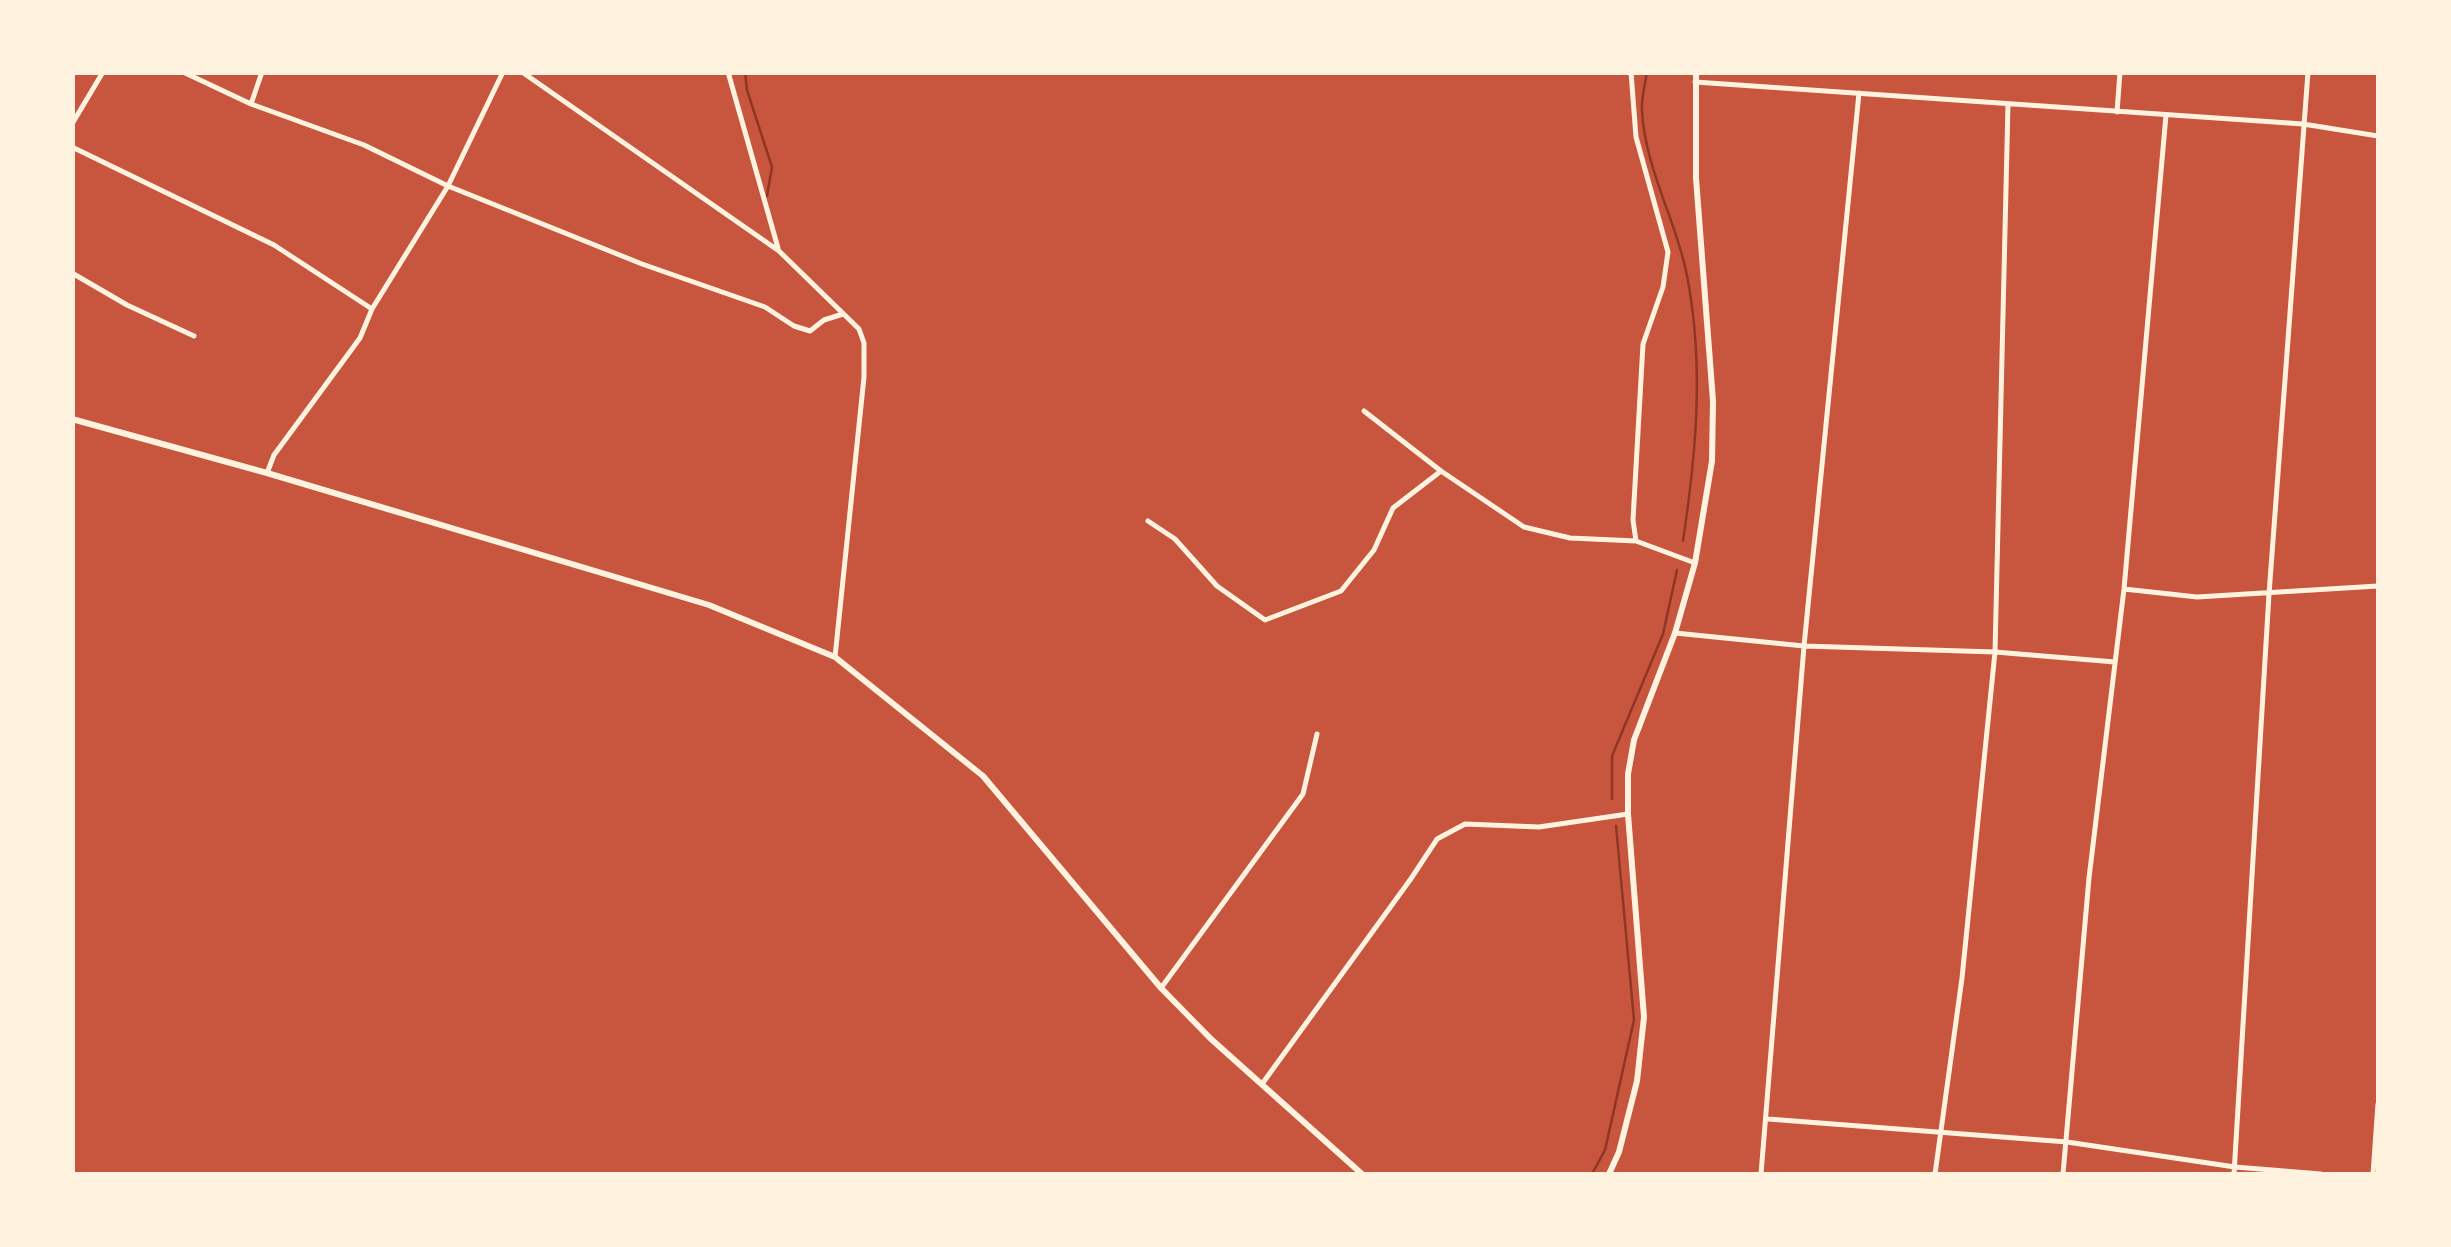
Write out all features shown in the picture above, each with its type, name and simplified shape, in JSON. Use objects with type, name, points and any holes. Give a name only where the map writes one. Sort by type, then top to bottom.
[{"type":"main road","points":[[1609,1174],[1619,1152],[1637,1081],[1644,1017],[1628,774],[1634,740],[1695,563],[1712,461],[1713,416],[1696,178],[1696,72]]},
{"type":"main road","points":[[72,419],[709,605],[835,656],[983,776],[1161,988],[1211,1039],[1362,1174]]},
{"type":"street","points":[[72,124],[103,72]]},
{"type":"street","points":[[184,72],[251,104],[364,145],[448,186],[642,264],[765,307],[794,326],[810,331],[824,320],[843,314]]},
{"type":"street","points":[[251,104],[262,72]]},
{"type":"street","points":[[267,473],[274,455],[360,338],[372,309],[448,186],[503,72]]},
{"type":"street","points":[[522,72],[778,251],[860,330],[864,377],[835,656]]},
{"type":"street","points":[[728,72],[778,251]]},
{"type":"street","points":[[1631,72],[1636,137],[1668,252],[1663,287],[1643,344],[1633,520],[1636,541]]},
{"type":"street","points":[[2117,112],[2120,72]]},
{"type":"street","points":[[2235,1171],[2269,594],[2308,72]]},
{"type":"street","points":[[1696,82],[2303,124],[2378,136]]},
{"type":"street","points":[[1762,1174],[1804,646],[1859,93]]},
{"type":"street","points":[[1936,1174],[1962,978],[1995,652],[2008,104]]},
{"type":"street","points":[[2063,1174],[2089,878],[2124,589],[2166,115]]},
{"type":"street","points":[[72,147],[274,245],[372,309]]},
{"type":"street","points":[[72,273],[126,305],[194,336]]},
{"type":"street","points":[[1364,412],[1524,527],[1570,538],[1636,541],[1695,563]]},
{"type":"street","points":[[1148,521],[1175,540],[1217,586],[1264,620],[1341,592],[1374,550],[1393,508],[1441,471]]},
{"type":"street","points":[[2124,589],[2197,597],[2378,586]]},
{"type":"street","points":[[1674,633],[1804,646],[1995,652],[2116,662]]},
{"type":"street","points":[[1161,988],[1303,794],[1317,734]]},
{"type":"street","points":[[1262,1084],[1410,880],[1436,838],[1465,824],[1539,827],[1628,814]]},
{"type":"street","points":[[2373,1174],[2378,1104]]},
{"type":"street","points":[[1767,1119],[2067,1142],[2235,1171],[2322,1174]]},
{"type":"waterway","points":[[745,72],[772,167],[767,196]]},
{"type":"waterway","points":[[1647,72],[1642,106],[1644,133],[1683,260],[1696,346],[1695,443],[1683,541]]},
{"type":"waterway","points":[[1612,799],[1612,756],[1663,634],[1677,570]]},
{"type":"waterway","points":[[1592,1174],[1605,1150],[1634,1020],[1616,826]]}]
